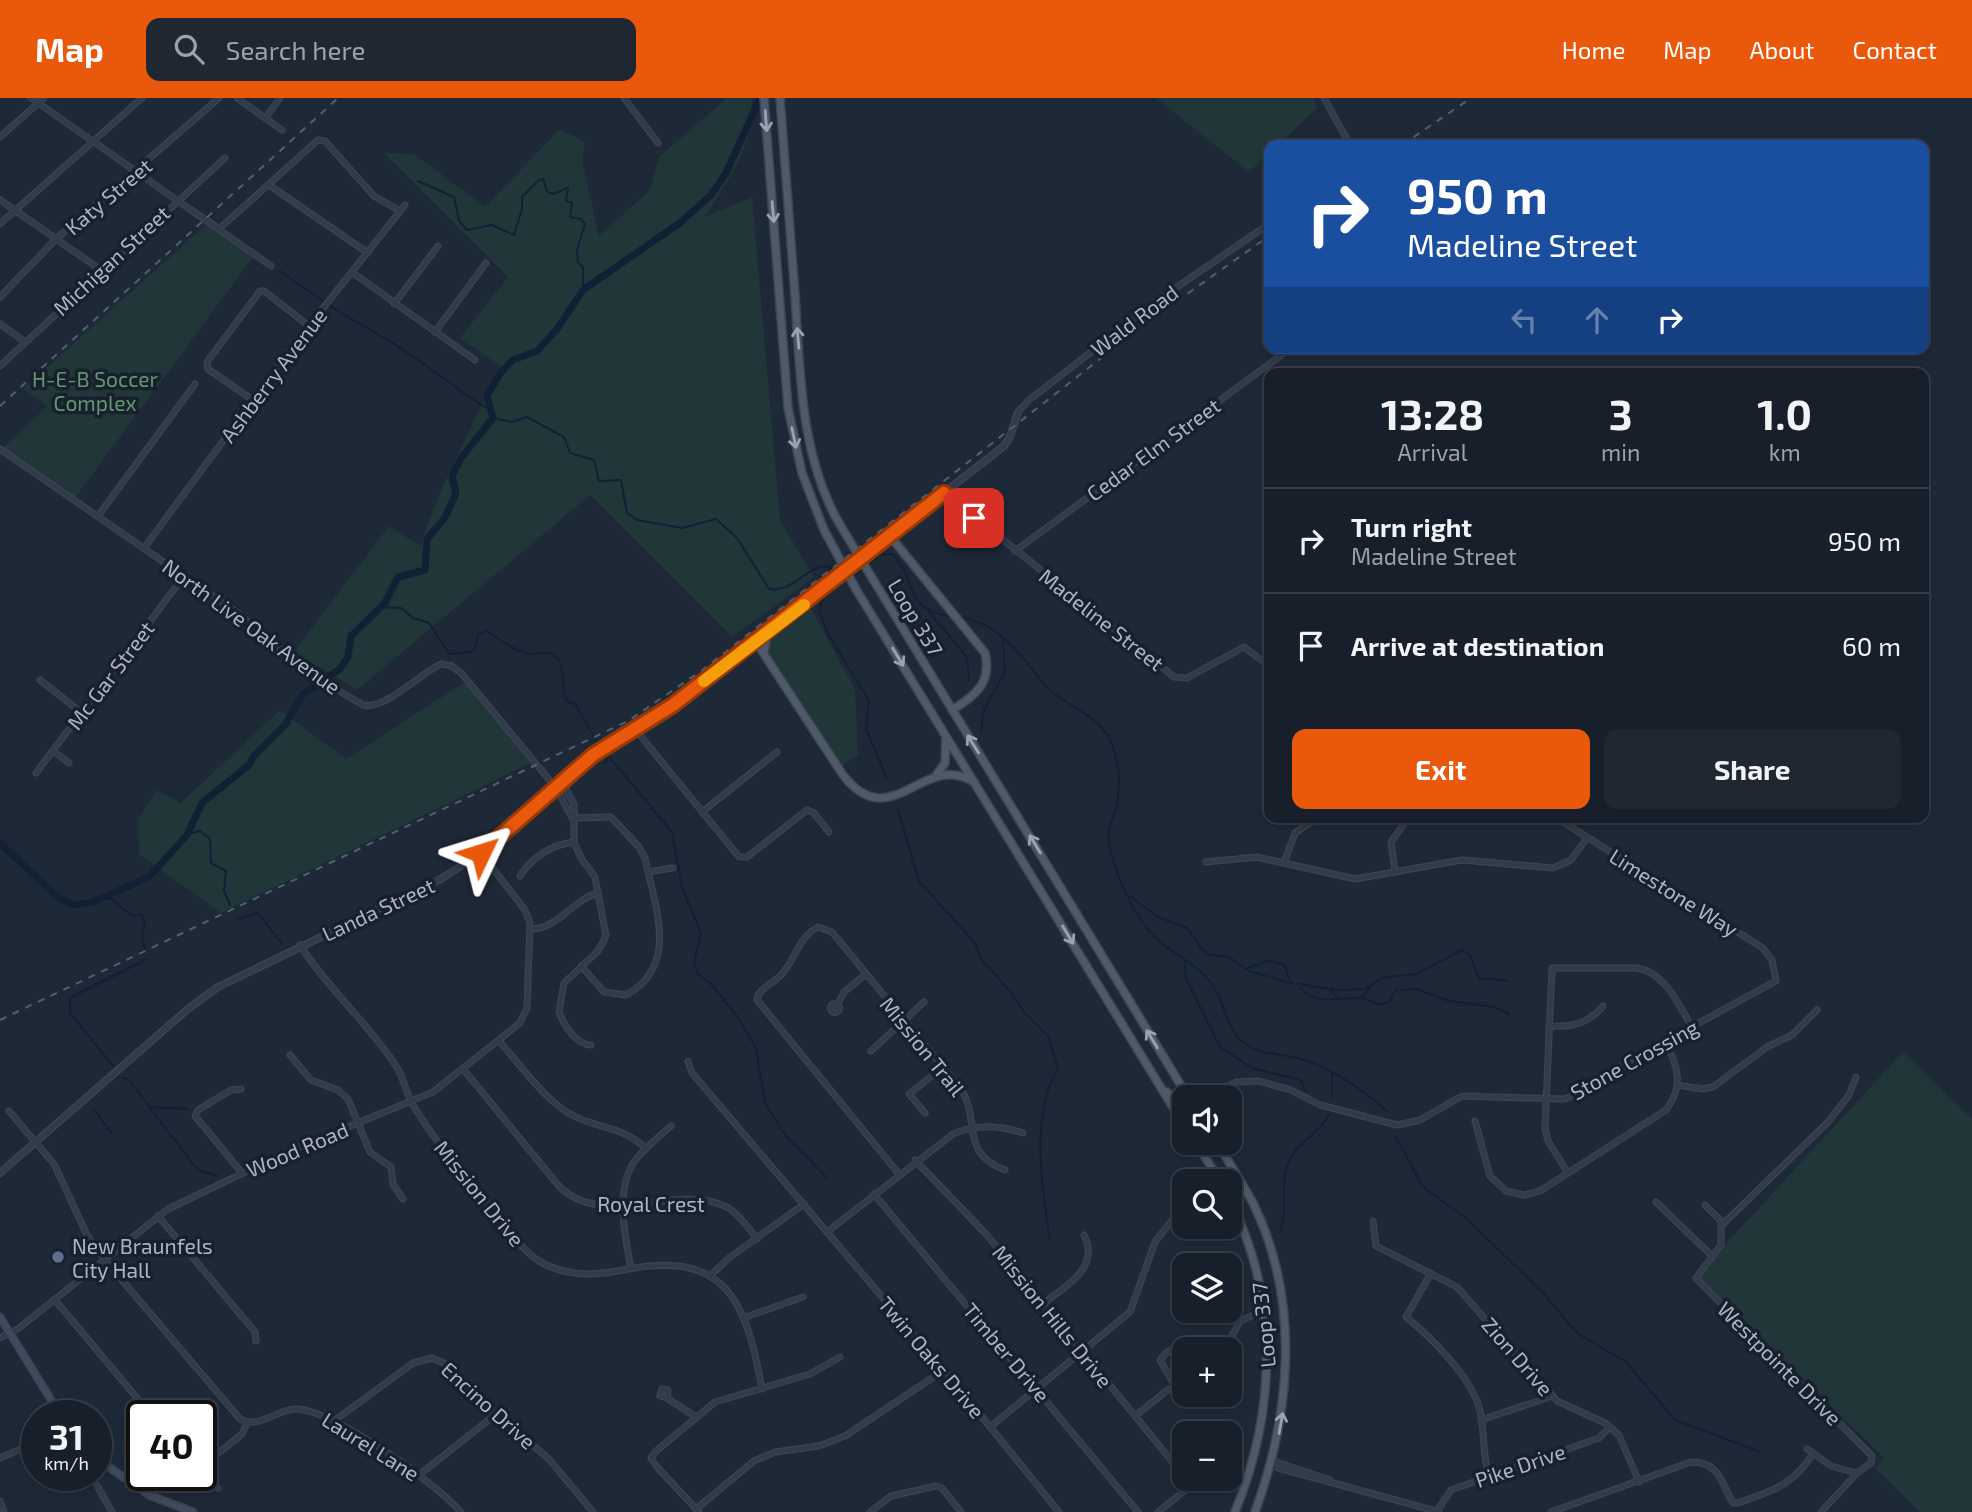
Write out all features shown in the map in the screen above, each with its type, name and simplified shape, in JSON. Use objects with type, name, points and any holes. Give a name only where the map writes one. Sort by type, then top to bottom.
[{"type":"main road","name":"Loop 337","points":[[764,98],[786,391],[796,447],[824,530],[857,590],[1160,1084]]},
{"type":"main road","name":"Loop 337","points":[[780,98],[802,391],[811,447],[825,492],[839,523],[1180,1085]]},
{"type":"main road","points":[[810,495],[816,505],[821,506],[826,501],[825,492]]},
{"type":"main road","points":[[890,536],[985,653],[987,664],[981,688],[952,710]]},
{"type":"main road","points":[[765,657],[767,633]]},
{"type":"main road","points":[[756,642],[843,775],[858,790],[873,797],[890,798],[936,774],[945,763],[946,734]]},
{"type":"main road","points":[[936,774],[959,774],[975,783]]},
{"type":"main road","points":[[1160,1084],[1172,1095]]},
{"type":"main road","points":[[1160,1084],[1172,1107]]},
{"type":"main road","name":"Loop 337","points":[[1225,1155],[1253,1204],[1266,1236],[1281,1300],[1287,1371],[1272,1464],[1255,1512]]},
{"type":"main road","name":"Loop 337","points":[[1237,1512],[1261,1427],[1266,1388],[1264,1310],[1255,1261],[1242,1229]]},
{"type":"main road","points":[[0,1317],[51,1400]]},
{"type":"main road","points":[[112,1469],[149,1495],[193,1512]]},
{"type":"street","points":[[31,98],[271,266]]},
{"type":"street","points":[[0,137],[44,98]]},
{"type":"street","points":[[0,224],[142,98]]},
{"type":"street","name":"Katy Street","points":[[0,297],[56,239],[137,172],[219,98]]},
{"type":"street","points":[[237,98],[282,130]]},
{"type":"street","points":[[266,117],[280,98]]},
{"type":"street","points":[[624,98],[658,143]]},
{"type":"street","points":[[1324,98],[1347,140]]},
{"type":"street","points":[[219,229],[314,141],[321,140],[374,196],[400,211]]},
{"type":"street","name":"Michigan Street","points":[[0,366],[176,200],[225,158]]},
{"type":"street","points":[[269,185],[369,253]]},
{"type":"street","points":[[0,200],[101,270]]},
{"type":"street","name":"Ashberry Avenue","points":[[144,548],[309,326],[405,205]]},
{"type":"street","name":"Wald Road","points":[[1013,429],[1018,412],[1124,326],[1264,227]]},
{"type":"street","points":[[394,304],[438,246]]},
{"type":"street","points":[[435,332],[486,263]]},
{"type":"street","points":[[353,273],[475,360]]},
{"type":"street","points":[[260,405],[208,369],[207,362],[261,291],[309,326]]},
{"type":"street","points":[[0,324],[24,341]]},
{"type":"street","name":"Cedar Elm Street","points":[[1015,551],[1283,354]]},
{"type":"street","points":[[98,516],[195,384]]},
{"type":"street","name":"Landa Street","points":[[0,1173],[195,1003],[229,981],[300,945],[441,879],[481,853],[593,755],[673,705],[1003,446],[1013,429]]},
{"type":"street","name":"North Live Oak Avenue","points":[[0,449],[239,614],[312,675],[363,705],[376,705],[436,666],[452,666],[556,787]]},
{"type":"street","name":"Madeline Street","points":[[944,493],[1177,678],[1187,678],[1241,647],[1247,648],[1264,662]]},
{"type":"street","name":"Mc Gar Street","points":[[36,773],[184,576]]},
{"type":"street","points":[[40,680],[82,713]]},
{"type":"street","points":[[635,728],[702,812],[743,858],[807,810],[812,811],[830,832]]},
{"type":"street","points":[[53,751],[69,763]]},
{"type":"street","points":[[702,812],[777,752]]},
{"type":"street","points":[[556,787],[567,792],[573,802],[575,811],[572,818]]},
{"type":"street","points":[[556,787],[572,818],[575,842],[595,877],[605,940],[598,951],[564,983],[559,997],[559,1012],[566,1027],[582,1044],[591,1045]]},
{"type":"street","points":[[565,806],[573,802]]},
{"type":"street","points":[[572,818],[603,815],[614,819],[642,850],[660,945],[654,971],[630,993],[614,996],[600,989],[580,966]]},
{"type":"street","points":[[1284,863],[1295,833],[1310,823]]},
{"type":"street","points":[[1395,872],[1391,842],[1405,823]]},
{"type":"street","name":"Limestone Way","points":[[1564,823],[1763,948],[1772,960],[1776,981]]},
{"type":"street","points":[[1206,862],[1250,856],[1341,878],[1368,878],[1462,860],[1553,869],[1571,860],[1587,838]]},
{"type":"street","points":[[520,876],[528,864],[552,846],[575,842]]},
{"type":"street","points":[[481,853],[524,910],[531,929],[545,929],[586,897],[598,892]]},
{"type":"street","points":[[648,872],[673,867]]},
{"type":"street","name":"Mission Trail","points":[[899,1174],[757,997],[785,971],[803,938],[822,926],[832,933],[965,1095],[970,1109],[970,1127],[980,1154],[1004,1170]]},
{"type":"street","name":"Wood Road","points":[[0,1338],[55,1300],[158,1216],[242,1173],[412,1103],[464,1070],[520,1023],[526,1012],[531,929]]},
{"type":"street","name":"Mission Drive","points":[[300,945],[398,1068],[412,1103],[449,1155],[532,1256],[550,1266],[579,1274],[631,1268],[691,1267],[710,1276],[734,1296],[758,1362],[762,1389]]},
{"type":"street","points":[[1567,1173],[1546,1135],[1552,968],[1650,971],[1666,985],[1692,1027]]},
{"type":"street","points":[[838,1004],[844,992],[866,974]]},
{"type":"street","name":"Stone Crossing","points":[[1230,1085],[1236,1082],[1259,1081],[1291,1090],[1328,1107],[1397,1125],[1420,1120],[1462,1096],[1546,1100],[1576,1096],[1627,1062],[1776,981]]},
{"type":"street","points":[[871,1051],[924,1002]]},
{"type":"street","points":[[1549,1026],[1581,1023],[1595,1016],[1603,1006]]},
{"type":"street","points":[[1678,1085],[1702,1089],[1713,1087],[1767,1047],[1792,1035],[1817,1010]]},
{"type":"street","points":[[499,1041],[565,1111],[580,1119],[625,1132],[646,1149]]},
{"type":"street","points":[[1475,1121],[1487,1170],[1494,1182],[1506,1191],[1534,1194],[1666,1110],[1678,1085],[1677,1066],[1666,1043]]},
{"type":"street","points":[[290,1055],[311,1080],[343,1093],[370,1152],[391,1167],[393,1184],[403,1199]]},
{"type":"street","name":"Twin Oaks Drive","points":[[688,1061],[692,1073],[944,1370],[1059,1512]]},
{"type":"street","points":[[925,1113],[909,1094],[942,1068]]},
{"type":"street","name":"Royal Crest","points":[[464,1070],[562,1189],[586,1203],[700,1201],[721,1204],[735,1213],[757,1239]]},
{"type":"street","points":[[1705,1205],[1722,1225],[1828,1122],[1849,1096],[1856,1077]]},
{"type":"street","points":[[241,1088],[231,1090],[197,1111],[195,1116],[242,1173]]},
{"type":"street","points":[[9,1111],[54,1164],[87,1235],[104,1259],[237,1416],[247,1423],[242,1434],[217,1454]]},
{"type":"street","points":[[631,1268],[625,1235],[625,1187],[629,1171],[646,1149],[671,1126]]},
{"type":"street","points":[[827,1232],[944,1139],[970,1127],[996,1127],[1023,1133]]},
{"type":"street","name":"Mission Hills Drive","points":[[915,1160],[985,1234],[1172,1462]]},
{"type":"street","name":"Timber Drive","points":[[874,1194],[1138,1512]]},
{"type":"street","points":[[1656,1202],[1712,1256]]},
{"type":"street","points":[[710,1276],[804,1204]]},
{"type":"street","points":[[158,1216],[255,1332],[256,1341]]},
{"type":"street","points":[[990,1427],[1132,1309],[1156,1242],[1172,1220]]},
{"type":"street","name":"Zion Drive","points":[[1373,1221],[1376,1246],[1457,1287],[1553,1396],[1568,1408],[1611,1427]]},
{"type":"street","name":"Westpointe Drive","points":[[1722,1225],[1721,1245],[1696,1278],[1871,1454],[1872,1462],[1857,1473],[1821,1512]]},
{"type":"street","points":[[1043,1304],[1085,1268],[1090,1250],[1084,1235]]},
{"type":"street","points":[[1431,1273],[1406,1317],[1427,1335],[1449,1360],[1474,1395],[1481,1420],[1483,1457],[1489,1476]]},
{"type":"street","points":[[743,1318],[803,1297]]},
{"type":"street","points":[[55,1300],[139,1400]]},
{"type":"street","points":[[1231,1337],[1240,1321],[1264,1310]]},
{"type":"street","points":[[1172,1350],[1160,1360],[1172,1382]]},
{"type":"street","points":[[840,1357],[810,1374],[715,1402],[651,1458],[697,1510],[754,1461],[775,1452],[837,1440],[911,1395],[944,1370]]},
{"type":"street","name":"Encino Drive","points":[[334,1421],[413,1363],[432,1358],[451,1366],[467,1390],[548,1458],[593,1512]]},
{"type":"street","points":[[1135,1416],[1172,1389]]},
{"type":"street","points":[[1481,1420],[1553,1396]]},
{"type":"street","points":[[667,1398],[696,1417]]},
{"type":"street","name":"Laurel Lane","points":[[247,1423],[258,1422],[292,1409],[317,1412],[419,1475],[461,1512]]},
{"type":"street","points":[[419,1475],[495,1415]]},
{"type":"street","points":[[1611,1427],[1622,1438],[1639,1482]]},
{"type":"street","name":"Pike Drive","points":[[1438,1511],[1451,1490],[1599,1438],[1611,1427]]},
{"type":"street","points":[[0,1458],[21,1449]]},
{"type":"street","points":[[1807,1449],[1831,1466],[1857,1473]]},
{"type":"street","points":[[1551,1512],[1685,1463],[1703,1463],[1723,1479],[1733,1503],[1784,1486],[1812,1455]]},
{"type":"street","points":[[1272,1464],[1438,1511]]},
{"type":"street","points":[[870,1512],[891,1496],[936,1486],[942,1489],[961,1512]]},
{"type":"street","points":[[100,1491],[111,1512]]},
{"type":"street","name":"Mission Hills Drive","points":[[1158,1512],[1183,1491]]},
{"type":"street","points":[[0,1501],[4,1512]]},
{"type":"green space","points":[[727,98],[752,98],[750,130],[739,160],[705,217],[752,197],[780,520],[814,577],[732,637],[590,495],[357,690],[294,652],[389,526],[420,546],[439,495],[500,366],[460,338],[508,277],[384,153],[414,154],[485,207],[560,129],[585,142],[582,161],[599,236],[650,190],[659,157]]},
{"type":"green space","points":[[1156,98],[1313,98],[1317,108],[1283,140],[1264,140],[1264,158],[1249,172]]},
{"type":"green space","name":"H-E-B Soccer Complex","points":[[206,225],[253,257],[74,499],[3,448],[48,406],[23,389]]},
{"type":"green space","points":[[809,605],[855,689],[858,755],[841,766],[769,659],[766,649],[768,638]]},
{"type":"green space","points":[[465,682],[533,762],[221,913],[139,854],[138,819],[157,790],[181,803],[280,710],[346,759]]},
{"type":"green space","points":[[1903,1052],[1972,1119],[1972,1512],[1920,1512],[1875,1468],[1884,1458],[1697,1275]]},
{"type":"waterway","points":[[0,843],[60,899],[76,905],[93,902],[149,877],[187,835],[202,803],[249,765],[253,757],[285,725],[303,694],[340,669],[348,657],[351,636],[385,603],[398,577],[425,570],[427,539],[444,519],[456,494],[452,476],[461,458],[493,418],[487,396],[501,372],[513,360],[537,351],[557,329],[583,290],[681,222],[711,195],[726,173],[760,98]]},
{"type":"waterway","points":[[418,181],[454,197],[459,221],[467,230],[492,225],[514,235],[522,209],[522,197],[539,180],[543,179],[547,192],[553,194],[568,188],[566,201],[572,203],[570,217],[581,219],[585,224],[577,250],[578,262],[583,267],[583,290]]},
{"type":"waterway","points":[[280,271],[323,301]]},
{"type":"waterway","points":[[329,305],[402,349],[492,411]]},
{"type":"waterway","points":[[493,418],[512,422],[527,417],[564,437],[570,453],[594,460],[599,481],[621,480],[627,513],[637,520],[682,528],[716,519],[737,538],[769,589],[786,587],[820,567],[828,566],[836,574]]},
{"type":"waterway","points":[[867,565],[881,554],[892,554],[905,573],[917,600],[934,612],[950,616]]},
{"type":"waterway","points":[[854,576],[863,568]]},
{"type":"waterway","points":[[849,579],[842,582],[821,602],[820,613],[828,634],[869,701],[866,729],[887,778]]},
{"type":"waterway","points":[[380,607],[401,608],[413,618],[429,623],[449,654],[474,651],[478,635],[486,631],[522,652],[548,652],[554,655],[561,665],[567,701],[576,705],[599,746]]},
{"type":"waterway","points":[[929,612],[967,657],[969,680]]},
{"type":"waterway","points":[[959,617],[973,620],[997,633],[1018,652],[1052,692],[1089,716],[1105,732],[1114,749],[1119,773],[1118,797],[1109,842],[1122,884],[1150,932],[1210,982],[1220,998],[1231,1027],[1240,1039],[1259,1051],[1297,1058],[1322,1067],[1357,1087],[1388,1112]]},
{"type":"waterway","points":[[981,732],[984,710],[1005,672],[1003,641]]},
{"type":"waterway","points":[[607,754],[672,832],[682,888],[701,933],[694,963],[698,974],[710,983],[737,1016],[756,1048],[765,1103],[785,1135],[827,1178]]},
{"type":"waterway","points":[[605,764],[607,755]]},
{"type":"waterway","points":[[898,810],[919,881],[975,943],[982,960],[1011,992],[1025,1013],[1048,1036],[1058,1069],[1049,1086],[1041,1129],[1040,1152],[1050,1239]]},
{"type":"waterway","points":[[188,834],[200,831],[210,839],[211,863],[226,871],[224,891],[230,905]]},
{"type":"waterway","points":[[108,896],[132,916],[142,915],[145,923],[142,935],[145,950]]},
{"type":"waterway","points":[[1130,896],[1158,917],[1187,928],[1206,954],[1229,957],[1246,969],[1267,961],[1284,964],[1291,983],[1338,990],[1365,989],[1382,978],[1416,974],[1462,950],[1470,956],[1479,978],[1508,981]]},
{"type":"waterway","points":[[238,919],[258,913],[282,944]]},
{"type":"waterway","points":[[113,1066],[70,1013],[70,998],[147,959]]},
{"type":"waterway","points":[[1185,961],[1186,978],[1220,1047],[1252,1068],[1301,1080],[1306,1092]]},
{"type":"waterway","points":[[1249,971],[1290,983]]},
{"type":"waterway","points":[[1359,997],[1365,995],[1372,984]]},
{"type":"waterway","points":[[1300,987],[1320,999],[1362,998],[1381,1005],[1390,1001],[1396,990],[1417,989],[1449,1001],[1495,1007],[1509,1014]]},
{"type":"waterway","points":[[1331,991],[1339,999]]},
{"type":"waterway","points":[[1332,1073],[1332,1096]]},
{"type":"waterway","points":[[121,1077],[129,1080],[150,1107],[189,1109]]},
{"type":"waterway","points":[[149,1107],[198,1170],[218,1176]]},
{"type":"waterway","points":[[94,1109],[112,1134]]},
{"type":"waterway","points":[[1280,1232],[1285,1174],[1290,1158],[1329,1115]]},
{"type":"waterway","points":[[1396,1137],[1423,1187],[1467,1219],[1543,1293],[1577,1333],[1626,1362],[1675,1420],[1758,1451]]},
{"type":"railway","points":[[0,406],[338,98]]},
{"type":"railway","points":[[1409,140],[1471,98]]},
{"type":"railway","points":[[0,1020],[628,721],[701,671],[1146,323],[1264,240]]},
{"type":"slow traffic","points":[[704,681],[804,605]]},
{"type":"place","name":"New Braunfels City Hall","points":[[58,1257]]},
{"type":"route","points":[[481,853],[593,755],[673,705],[944,493],[974,518]]}]
